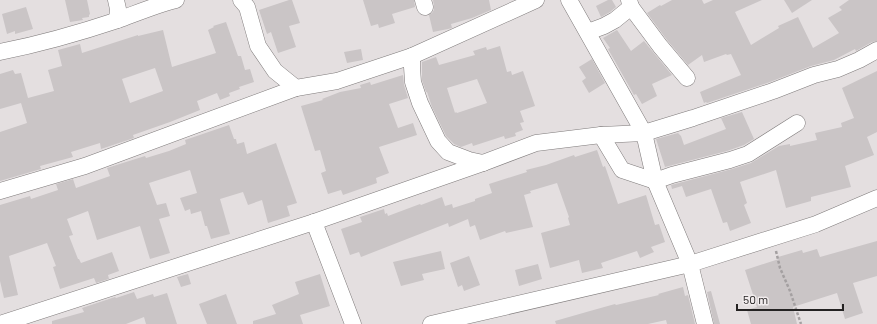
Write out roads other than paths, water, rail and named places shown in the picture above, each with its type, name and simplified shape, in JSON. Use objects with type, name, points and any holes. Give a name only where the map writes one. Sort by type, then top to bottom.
[{"type":"street","points":[[116,0],[118,9],[117,20]]},
{"type":"street","points":[[0,52],[47,42],[176,0]]},
{"type":"street","points":[[241,0],[247,7],[258,46],[275,71],[296,88]]},
{"type":"street","points":[[0,191],[86,166],[296,88],[337,81],[412,56],[536,0]]},
{"type":"street","points":[[569,0],[644,133],[655,181],[690,264],[705,324]]},
{"type":"street","points":[[588,32],[615,20],[630,4],[660,46],[687,78]]},
{"type":"street","points":[[0,324],[314,222],[483,164],[536,144],[601,134],[644,133],[814,75],[838,69],[877,50]]},
{"type":"street","points":[[412,56],[413,82],[420,103],[438,141],[448,152],[483,164]]},
{"type":"street","points":[[601,134],[622,170],[655,181],[748,154],[797,123]]},
{"type":"street","points":[[431,324],[690,264],[816,224],[877,198]]},
{"type":"street","points":[[314,222],[353,324]]}]
